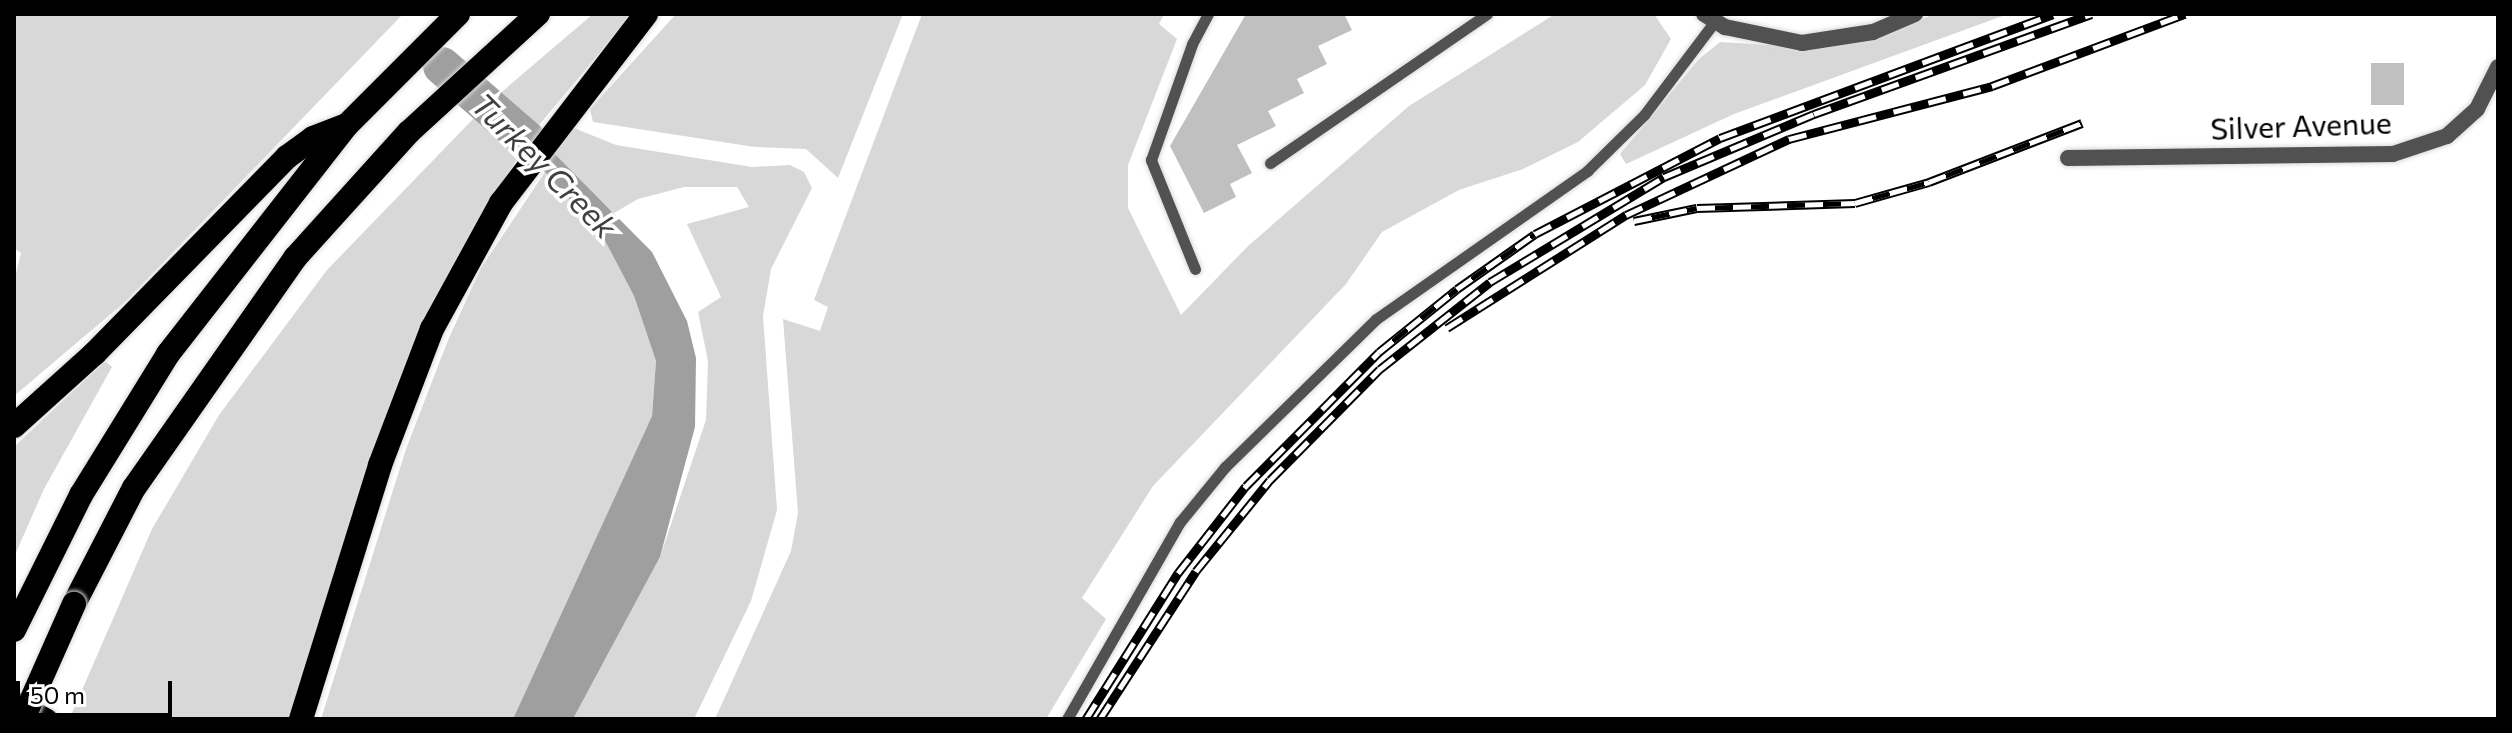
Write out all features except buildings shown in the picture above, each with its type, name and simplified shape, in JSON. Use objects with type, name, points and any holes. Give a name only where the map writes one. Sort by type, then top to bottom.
[{"type":"highway","points":[[14,426],[94,354],[287,157],[320,144],[347,125],[458,14]]},
{"type":"highway","points":[[23,719],[74,604],[134,488],[190,403],[339,207],[409,132],[538,14]]},
{"type":"highway","points":[[301,719],[406,392],[468,255],[627,34],[646,14]]},
{"type":"highway","points":[[14,630],[81,495],[168,354],[320,144]]},
{"type":"main road","points":[[14,701],[48,719]]},
{"type":"street","points":[[1710,17],[1802,43],[1873,32],[1915,14]]},
{"type":"street","name":"Silver Avenue","points":[[2068,158],[2393,154],[2447,136],[2477,109],[2498,67]]},
{"type":"lane","points":[[1195,269],[1151,160],[1192,44],[1208,14]]},
{"type":"lane","points":[[1270,163],[1487,14]]},
{"type":"lane","points":[[1067,719],[1180,522],[1225,467],[1376,319],[1587,171],[1644,115],[1710,17]]},
{"type":"shaded area","points":[[14,14],[403,14],[126,301],[14,396],[14,281],[21,253],[14,248]]},
{"type":"shaded area","points":[[593,14],[632,14],[534,131],[497,96]]},
{"type":"shaded area","points":[[676,14],[903,14],[838,178],[806,149],[755,147],[593,122],[590,109]]},
{"type":"shaded area","points":[[922,14],[1164,14],[1159,24],[1177,39],[1128,165],[1128,208],[1181,315],[1248,246],[1409,106],[1555,14],[1654,14],[1671,39],[1645,85],[1578,142],[1523,169],[1459,190],[1382,232],[1346,284],[1153,486],[1082,598],[1106,619],[1046,719],[715,719],[791,551],[798,513],[783,319],[820,331],[828,307],[814,300]]},
{"type":"shaded area","points":[[1934,14],[2008,14],[1734,114],[1626,164],[1620,154],[1699,59],[1720,42],[1826,48],[1890,33]]},
{"type":"shaded area","points":[[474,118],[519,155],[439,293],[290,719],[82,719],[72,713],[152,529],[219,415],[327,270]]},
{"type":"shaded area","points":[[574,128],[616,145],[752,167],[790,165],[804,172],[812,188],[771,269],[763,316],[777,510],[751,601],[694,719],[573,719],[660,557],[706,420],[708,361],[698,312],[721,297],[687,224],[749,207],[737,187],[684,187],[638,199],[614,213],[552,153]]},
{"type":"shaded area","points":[[545,172],[603,237],[634,296],[656,361],[652,416],[513,719],[321,719],[406,449],[448,340],[481,268]]},
{"type":"shaded area","points":[[105,361],[112,367],[44,489],[14,557],[14,447]]},
{"type":"water","points":[[497,96],[652,252],[687,321],[696,358],[695,427],[660,557],[573,719],[513,719],[652,416],[656,361],[634,296],[603,237],[545,172],[474,118]]},
{"type":"waterway","name":"Turkey Creek","points":[[442,66],[527,140]]},
{"type":"railway","points":[[1086,719],[1178,573],[1246,486],[1379,352],[1457,289],[1535,234],[1720,138],[2053,14]]},
{"type":"railway","points":[[1100,719],[1196,571],[1270,480],[1380,369],[1490,282],[1664,177],[1814,114],[2092,14]]},
{"type":"railway","points":[[1447,328],[1626,215],[1789,139],[1992,86],[2185,14]]},
{"type":"railway","points":[[1634,221],[1697,208],[1855,203],[1929,182],[2082,123]]}]
